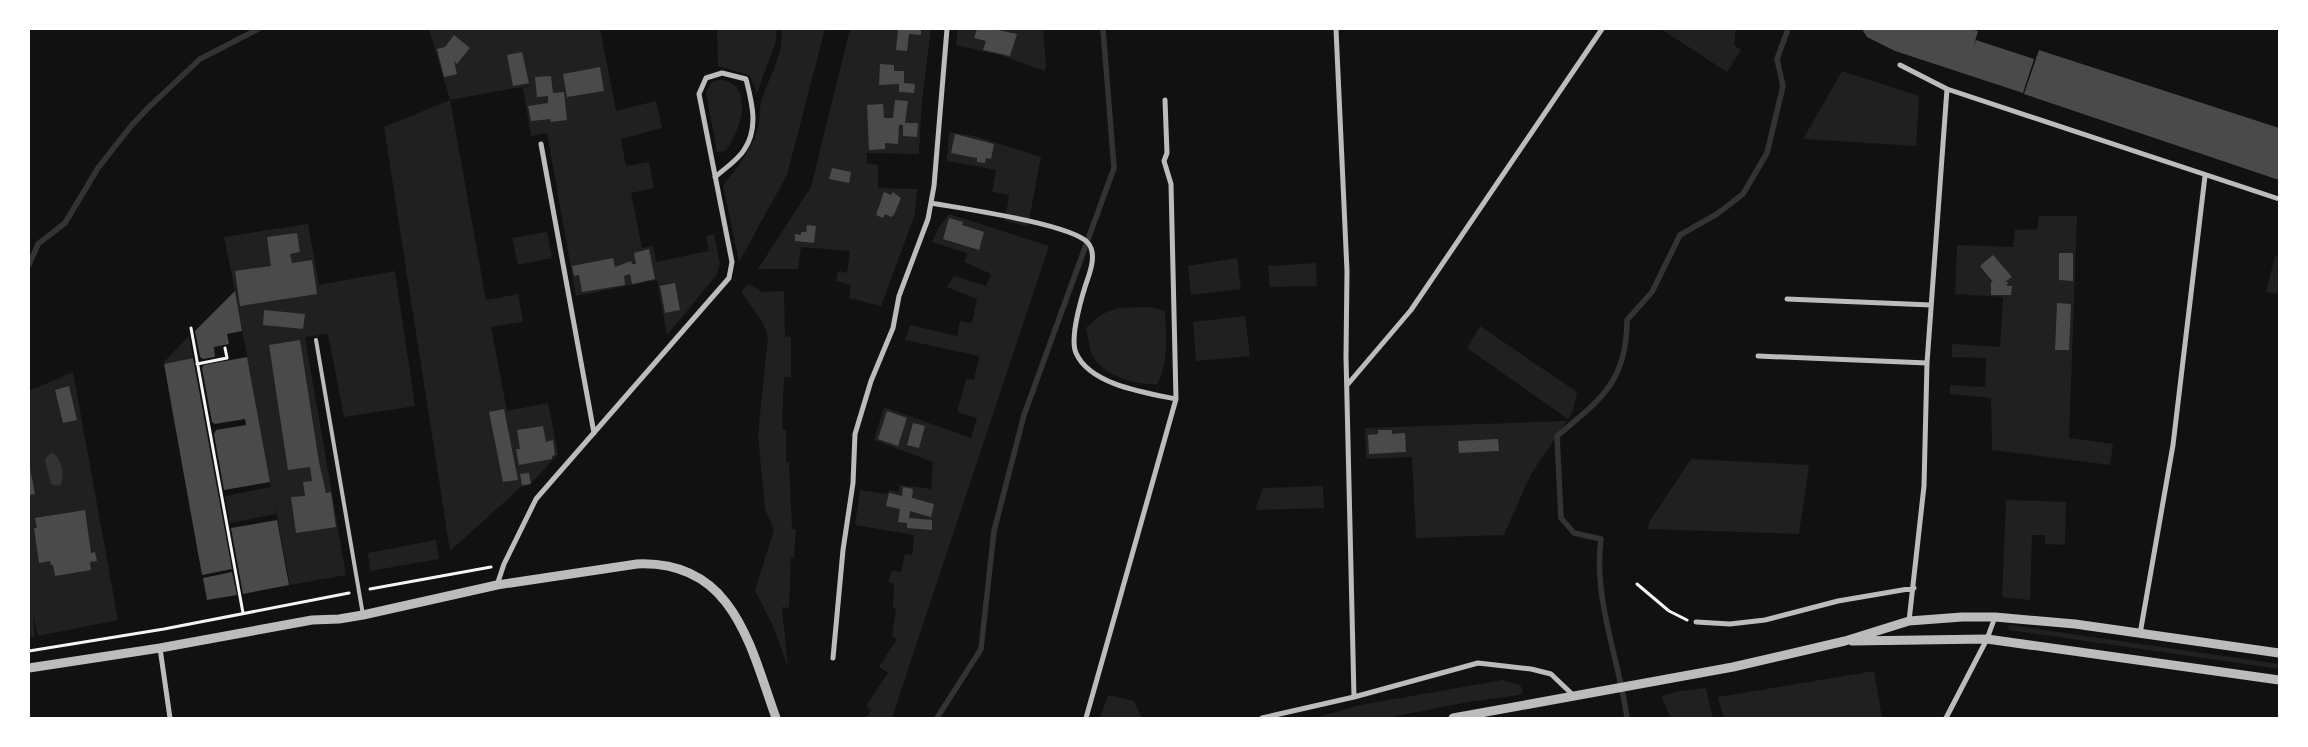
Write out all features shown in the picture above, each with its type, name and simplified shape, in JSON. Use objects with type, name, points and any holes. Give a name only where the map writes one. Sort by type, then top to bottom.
[{"type":"street","points":[[833,658],[843,550],[853,483],[855,434],[871,381],[893,328],[899,296],[928,219],[947,29]]},
{"type":"street","points":[[1336,29],[1347,271],[1354,697]]},
{"type":"street","points":[[1348,384],[1411,310],[1602,29]]},
{"type":"street","points":[[1900,65],[1947,89],[2279,199]]},
{"type":"street","points":[[497,585],[504,564],[536,499],[729,278],[732,262],[715,177],[699,94],[706,78],[722,73],[746,79],[754,108],[752,130],[744,151],[715,177]]},
{"type":"street","points":[[1909,622],[1924,486],[1927,363],[1947,89]]},
{"type":"street","points":[[1086,718],[1176,399],[1173,347],[1171,184],[1164,161],[1167,153],[1165,100]]},
{"type":"street","points":[[541,144],[594,433]]},
{"type":"street","points":[[2140,634],[2172,445],[2205,176]]},
{"type":"street","points":[[931,203],[1037,222],[1069,233],[1087,242],[1092,252],[1091,268],[1079,306],[1075,352],[1089,368],[1119,387],[1176,399]]},
{"type":"street","points":[[1786,298],[1931,305]]},
{"type":"street","points":[[1758,356],[1927,363]]},
{"type":"street","points":[[29,668],[160,648],[312,620],[339,619],[363,615],[497,585],[655,563],[682,570],[708,585],[728,604],[750,643],[776,718]]},
{"type":"street","points":[[1696,622],[1730,624],[1765,620],[1838,601],[1914,588]]},
{"type":"street","points":[[1453,718],[1600,693],[1733,667],[1844,641],[1909,622],[1962,617],[1995,617],[2075,624],[2279,653]]},
{"type":"street","points":[[1946,718],[1988,639],[1995,617]]},
{"type":"street","points":[[1844,641],[1889,642],[1988,639],[2279,680]]},
{"type":"street","points":[[160,648],[170,718]]},
{"type":"street","points":[[1262,718],[1354,697],[1478,663],[1531,669],[1551,674],[1574,696]]},
{"type":"lane","points":[[316,340],[363,615]]},
{"type":"path","points":[[191,328],[242,613]]},
{"type":"path","points":[[197,364],[227,358],[225,348]]},
{"type":"path","points":[[29,651],[164,629],[504,564]]},
{"type":"path","points":[[1636,584],[1669,611],[1696,622]]},
{"type":"shaded area","points":[[429,29],[600,29],[616,111],[656,101],[662,128],[621,139],[626,166],[649,162],[654,188],[631,193],[642,248],[653,246],[656,262],[709,251],[706,236],[714,234],[720,264],[716,276],[667,335],[657,280],[576,296],[547,133],[531,136],[523,88],[532,85],[450,100]]},
{"type":"shaded area","points":[[717,29],[776,29],[776,41],[757,93],[749,75],[718,66]]},
{"type":"shaded area","points":[[781,29],[825,29],[787,175],[739,262],[723,185],[745,156],[757,133],[761,102],[781,48]]},
{"type":"shaded area","points":[[850,29],[931,29],[922,101],[919,154],[867,153],[867,163],[878,165],[878,188],[917,189],[915,214],[881,306],[849,298],[851,285],[836,281],[838,271],[847,273],[850,251],[801,247],[798,269],[758,269],[811,187]]},
{"type":"shaded area","points":[[958,29],[1043,29],[1045,71],[1000,55],[956,45]]},
{"type":"shaded area","points":[[1661,29],[1736,29],[1734,45],[1741,50],[1727,72]]},
{"type":"shaded area","points":[[1842,71],[1919,96],[1916,146],[1803,139]]},
{"type":"shaded area","points":[[721,80],[732,84],[738,91],[742,100],[742,111],[740,122],[731,143],[725,151],[717,152],[706,93],[711,83]]},
{"type":"shaded area","points":[[450,100],[486,300],[518,294],[523,322],[491,327],[507,411],[548,403],[558,454],[530,485],[521,487],[450,551],[384,127]]},
{"type":"shaded area","points":[[949,132],[974,136],[1041,157],[1028,226],[1005,221],[1009,195],[992,192],[996,170],[947,161]]},
{"type":"shaded area","points":[[949,214],[1049,246],[892,718],[866,718],[871,711],[866,706],[888,673],[879,667],[897,639],[892,636],[896,609],[893,608],[894,584],[888,582],[892,570],[901,572],[905,554],[912,555],[914,535],[855,525],[860,490],[887,494],[889,490],[898,492],[900,485],[931,489],[933,462],[874,440],[884,407],[971,438],[977,418],[957,412],[966,379],[974,380],[979,356],[905,340],[910,325],[957,336],[960,321],[972,323],[977,299],[947,287],[954,276],[986,286],[991,274],[964,262],[967,253],[932,242],[938,229]]},
{"type":"shaded area","points":[[2039,216],[2077,216],[2069,438],[2113,444],[2110,465],[1992,450],[1991,398],[1950,394],[1950,385],[1985,387],[1986,358],[1952,357],[1952,344],[2000,347],[2003,297],[1955,294],[1957,245],[2013,247],[2015,230],[2037,229]]},
{"type":"shaded area","points":[[308,224],[319,285],[395,271],[415,406],[344,417],[328,334],[305,337],[346,575],[290,585],[273,496],[276,514],[230,523],[225,496],[271,487],[224,237]]},
{"type":"shaded area","points":[[547,232],[552,258],[518,265],[512,238]]},
{"type":"shaded area","points":[[2275,256],[2279,258],[2279,294],[2266,292]]},
{"type":"shaded area","points":[[1237,258],[1241,289],[1191,295],[1188,266]]},
{"type":"shaded area","points":[[1316,263],[1317,286],[1270,287],[1268,266]]},
{"type":"shaded area","points":[[749,284],[762,292],[784,291],[785,336],[791,337],[791,377],[784,377],[782,429],[786,430],[786,462],[789,462],[792,529],[796,529],[794,558],[791,557],[789,608],[782,607],[788,667],[773,626],[755,590],[774,530],[765,509],[758,435],[768,336],[763,323],[741,291]]},
{"type":"shaded area","points":[[1151,307],[1165,311],[1165,358],[1157,384],[1130,381],[1104,369],[1092,355],[1086,328],[1101,315],[1115,309]]},
{"type":"shaded area","points":[[1245,316],[1250,356],[1196,361],[1193,322]]},
{"type":"shaded area","points":[[1480,326],[1577,392],[1573,411],[1568,419],[1467,348]]},
{"type":"shaded area","points":[[189,336],[193,358],[164,364],[164,362]]},
{"type":"shaded area","points":[[73,372],[118,620],[38,636],[33,615],[35,637],[29,637],[29,391]]},
{"type":"shaded area","points":[[1567,421],[1531,474],[1504,535],[1416,538],[1412,457],[1366,459],[1365,428]]},
{"type":"shaded area","points":[[52,453],[58,459],[62,468],[62,478],[59,486],[51,484],[45,460]]},
{"type":"shaded area","points":[[1691,459],[1809,465],[1799,534],[1648,529],[1649,522]]},
{"type":"shaded area","points":[[1323,486],[1324,508],[1255,510],[1263,488]]},
{"type":"shaded area","points":[[2006,500],[2066,502],[2065,545],[2045,544],[2045,535],[2032,535],[2030,600],[2002,597]]},
{"type":"shaded area","points":[[436,540],[439,559],[370,571],[368,553]]},
{"type":"shaded area","points":[[2010,625],[2279,664],[2279,669],[2009,630],[2008,627]]},
{"type":"shaded area","points":[[1874,671],[1882,718],[1724,718],[1718,697]]},
{"type":"shaded area","points":[[1503,680],[1520,685],[1523,691],[1519,695],[1468,702],[1387,718],[1314,718],[1360,705]]},
{"type":"shaded area","points":[[1706,688],[1713,718],[1671,718],[1661,697],[1674,692]]},
{"type":"shaded area","points":[[1108,695],[1134,701],[1142,718],[1100,718]]},
{"type":"building","points":[[898,29],[921,29],[921,35],[909,34],[907,51],[896,50]]},
{"type":"building","points":[[977,29],[993,29],[1017,34],[1010,56],[983,50],[986,41],[974,38]]},
{"type":"building","points":[[1862,29],[1970,29],[1978,31],[1973,48],[1976,40],[2034,59],[2023,93],[1895,51],[1867,37]]},
{"type":"building","points":[[454,35],[470,48],[457,64],[454,61],[457,74],[444,77],[437,49],[445,47]]},
{"type":"building","points":[[2039,50],[2279,128],[2279,180],[2024,94]]},
{"type":"building","points":[[522,52],[529,83],[513,86],[507,55]]},
{"type":"building","points":[[880,64],[894,65],[894,71],[904,71],[904,83],[915,84],[914,93],[899,92],[899,84],[879,85]]},
{"type":"building","points":[[600,67],[604,91],[567,97],[563,74]]},
{"type":"building","points":[[551,76],[553,93],[564,92],[567,120],[551,122],[550,119],[531,121],[528,106],[548,103],[548,96],[537,97],[535,77]]},
{"type":"building","points":[[895,100],[908,101],[905,123],[918,123],[917,137],[903,136],[903,125],[899,125],[898,144],[885,143],[885,149],[869,150],[867,105],[883,104],[884,118],[893,118]]},
{"type":"building","points":[[955,134],[994,144],[991,159],[986,158],[985,163],[977,162],[977,158],[951,153]]},
{"type":"building","points":[[832,168],[851,172],[849,183],[829,179]]},
{"type":"building","points":[[884,192],[891,195],[893,192],[901,198],[894,215],[891,217],[885,214],[883,218],[876,215]]},
{"type":"building","points":[[949,218],[963,222],[962,225],[984,232],[979,250],[943,239]]},
{"type":"building","points":[[807,225],[816,226],[814,243],[795,241],[795,234],[801,235],[801,232],[806,232]]},
{"type":"building","points":[[297,233],[300,252],[290,254],[292,263],[312,260],[317,294],[240,306],[235,271],[271,266],[267,237]]},
{"type":"building","points":[[649,249],[655,279],[632,284],[630,274],[624,276],[625,285],[582,292],[579,275],[574,276],[572,266],[613,258],[615,267],[631,261],[632,264],[636,264],[634,253]]},
{"type":"building","points":[[2059,253],[2073,253],[2073,281],[2059,280]]},
{"type":"building","points":[[1993,255],[2012,277],[2005,282],[2008,282],[2007,286],[2012,286],[2011,295],[1991,295],[1991,282],[1993,282],[1980,266]]},
{"type":"building","points":[[675,283],[680,310],[665,313],[660,286]]},
{"type":"building","points":[[235,291],[242,331],[227,334],[229,344],[214,347],[215,357],[203,359],[200,357],[195,331]]},
{"type":"building","points":[[2057,303],[2071,304],[2069,350],[2055,350]]},
{"type":"building","points":[[264,310],[305,314],[303,329],[263,325]]},
{"type":"building","points":[[300,340],[319,462],[326,493],[331,492],[336,527],[296,533],[291,497],[305,496],[303,482],[312,481],[310,467],[288,470],[269,345]]},
{"type":"building","points":[[247,357],[270,482],[224,490],[214,434],[216,430],[246,425],[245,419],[215,424],[212,422],[202,368],[204,365]]},
{"type":"building","points":[[193,358],[232,569],[202,575],[164,364]]},
{"type":"building","points":[[69,386],[77,420],[63,423],[55,390]]},
{"type":"building","points":[[504,409],[518,480],[503,482],[489,412]]},
{"type":"building","points":[[887,411],[907,418],[898,446],[878,439]]},
{"type":"building","points":[[913,423],[925,426],[919,448],[907,445]]},
{"type":"building","points":[[543,426],[546,442],[553,440],[555,455],[552,456],[552,459],[519,465],[516,449],[520,449],[517,430]]},
{"type":"building","points":[[1378,430],[1392,430],[1392,434],[1405,433],[1406,452],[1369,454],[1368,435],[1378,434]]},
{"type":"building","points":[[1498,439],[1499,451],[1459,453],[1458,441]]},
{"type":"building","points":[[29,463],[35,494],[29,495]]},
{"type":"building","points":[[529,473],[531,484],[522,485],[520,474]]},
{"type":"building","points":[[903,487],[913,489],[912,498],[934,504],[931,517],[910,511],[909,518],[932,520],[932,530],[907,528],[907,523],[898,522],[900,509],[886,506],[889,493],[902,496]]},
{"type":"building","points":[[85,510],[91,553],[95,552],[97,561],[90,562],[91,570],[55,576],[53,565],[51,565],[50,561],[39,563],[34,528],[37,528],[35,518]]},
{"type":"building","points":[[277,520],[289,585],[243,594],[231,528]]},
{"type":"building","points":[[232,572],[237,595],[207,600],[203,578]]},
{"type":"waterway","points":[[29,265],[38,244],[65,223],[98,168],[131,126],[149,107],[200,59],[258,29]]},
{"type":"waterway","points":[[937,718],[981,649],[994,531],[1024,415],[1114,168],[1103,29]]},
{"type":"waterway","points":[[1627,718],[1604,606],[1599,561],[1601,539],[1574,533],[1561,518],[1557,436],[1598,400],[1608,388],[1622,359],[1626,341],[1627,320],[1652,292],[1680,235],[1717,214],[1743,194],[1767,153],[1783,86],[1777,59],[1788,29]]}]
